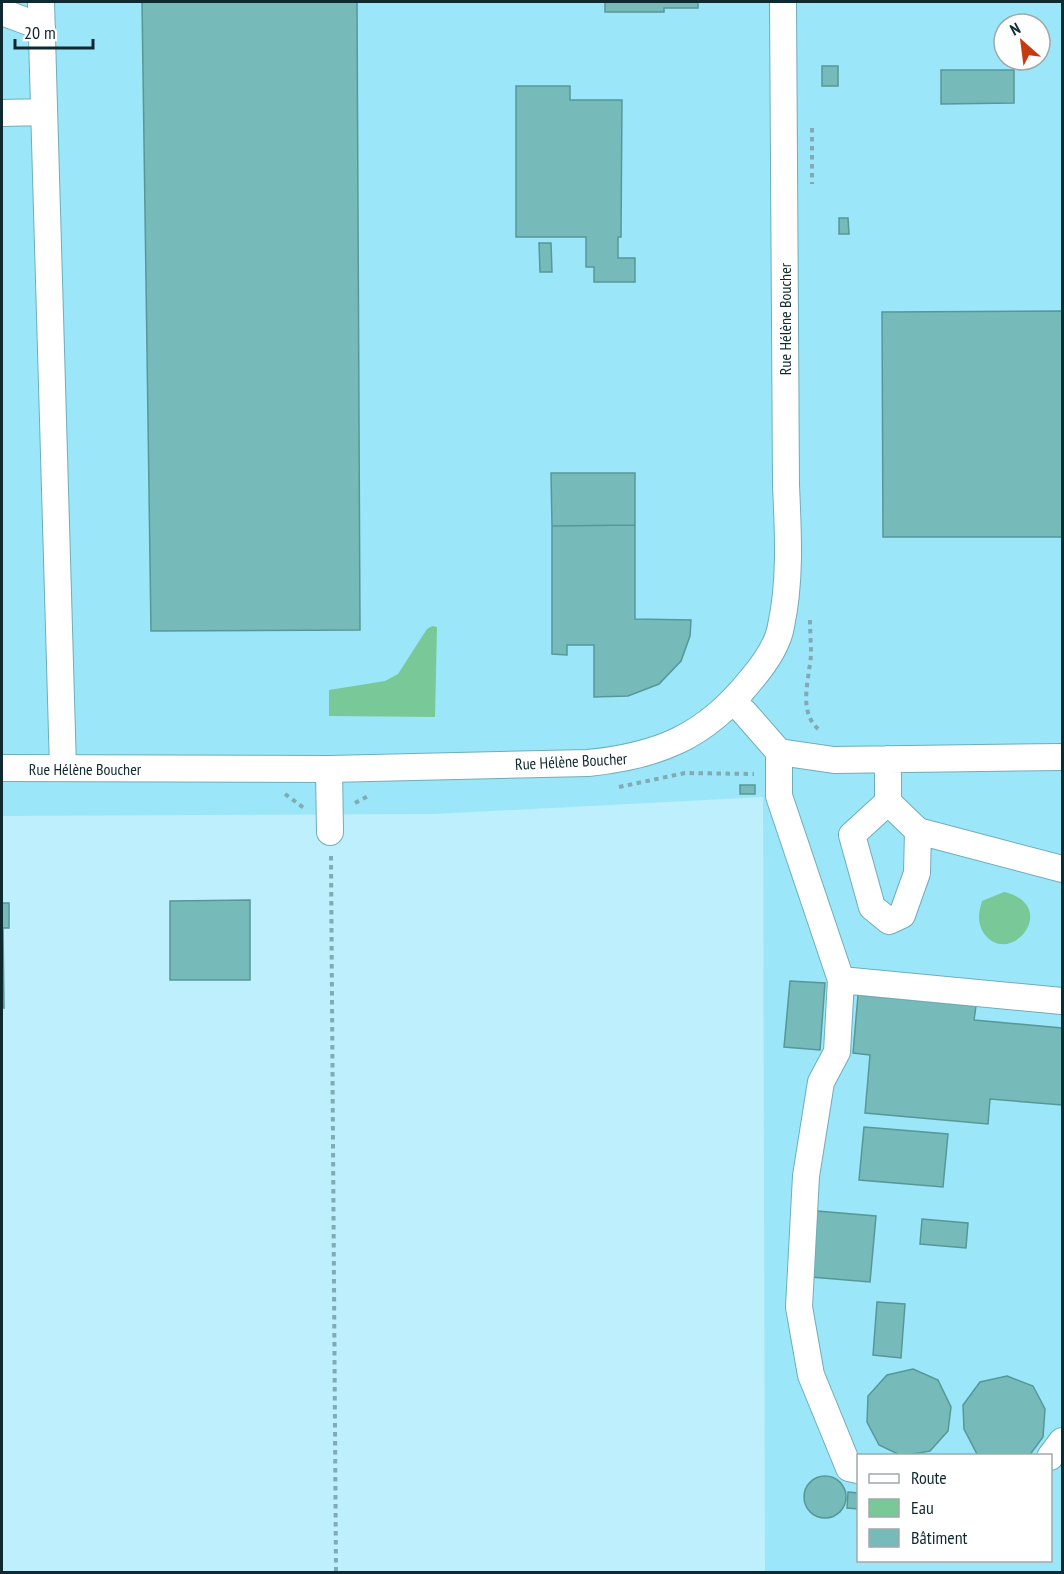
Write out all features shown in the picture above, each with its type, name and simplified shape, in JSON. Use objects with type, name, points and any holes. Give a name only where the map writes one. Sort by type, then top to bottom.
[{"type":"street","points":[[41,2],[63,768]]},
{"type":"street","name":"Rue Hélène Boucher","points":[[2,768],[329,769],[588,763],[628,759],[670,746],[700,730],[733,702],[761,668],[781,628],[789,556],[786,473],[783,2]]},
{"type":"street","points":[[2,12],[42,27]]},
{"type":"street","points":[[2,113],[44,112]]},
{"type":"street","points":[[733,702],[779,752],[834,760],[1062,757]]},
{"type":"street","points":[[779,752],[778,796],[841,980],[837,1052],[821,1082],[806,1176],[799,1307],[811,1376],[849,1468],[857,1470]]},
{"type":"street","points":[[888,759],[888,802],[918,831],[1062,869]]},
{"type":"street","points":[[329,769],[330,832]]},
{"type":"street","points":[[888,802],[852,835],[872,907],[889,921],[902,915],[917,873],[918,831]]},
{"type":"street","points":[[841,980],[1062,1001]]},
{"type":"street","points":[[1052,1454],[1062,1441]]},
{"type":"path","points":[[330,832],[336,1572]]},
{"type":"shaded area","points":[[2,2],[1062,2],[1062,1572],[765,1572],[763,797],[433,814],[2,816]]},
{"type":"water","points":[[432,626],[437,627],[435,717],[329,716],[329,690],[385,681],[398,674],[427,629]]},
{"type":"water","points":[[1004,892],[1020,899],[1029,909],[1030,920],[1026,930],[1018,939],[1008,944],[997,943],[986,936],[979,919],[982,901]]},
{"type":"building","points":[[142,2],[357,2],[360,630],[151,631]]},
{"type":"building","points":[[605,2],[698,2],[698,8],[664,8],[664,12],[605,12]]},
{"type":"building","points":[[822,66],[838,66],[838,86],[822,86]]},
{"type":"building","points":[[941,70],[1014,72],[1014,103],[941,104]]},
{"type":"building","points":[[516,86],[570,86],[570,100],[622,100],[621,237],[618,237],[618,258],[635,258],[635,282],[594,282],[594,267],[586,267],[586,237],[516,237]]},
{"type":"building","points":[[839,218],[848,218],[849,234],[839,234]]},
{"type":"building","points":[[539,243],[551,243],[552,272],[540,272]]},
{"type":"building","points":[[1062,311],[1062,537],[883,537],[882,312]]},
{"type":"building","points":[[551,473],[635,473],[635,525],[552,526]]},
{"type":"building","points":[[635,525],[635,619],[691,620],[690,636],[681,661],[659,684],[628,696],[594,697],[594,645],[567,645],[567,655],[552,654],[552,526]]},
{"type":"building","points":[[740,785],[755,785],[755,794],[740,794]]},
{"type":"building","points":[[250,900],[250,980],[170,980],[170,901]]},
{"type":"building","points":[[2,903],[9,903],[9,928],[3,928],[4,1008],[2,1008]]},
{"type":"building","points":[[790,981],[825,983],[820,1050],[784,1047]]},
{"type":"building","points":[[858,995],[976,1006],[974,1020],[1062,1028],[1062,1105],[990,1099],[988,1124],[865,1113],[870,1055],[853,1053]]},
{"type":"building","points":[[864,1127],[948,1134],[943,1187],[859,1180]]},
{"type":"building","points":[[817,1211],[876,1216],[870,1282],[811,1277]]},
{"type":"building","points":[[922,1219],[968,1223],[966,1248],[920,1244]]},
{"type":"building","points":[[877,1302],[905,1304],[901,1358],[873,1355]]},
{"type":"building","points":[[913,1369],[938,1380],[951,1407],[948,1431],[930,1451],[898,1454],[879,1445],[867,1422],[868,1396],[887,1375]]},
{"type":"building","points":[[1007,1376],[1033,1386],[1045,1409],[1043,1437],[1030,1454],[977,1454],[964,1429],[963,1405],[980,1382]]},
{"type":"building","points":[[825,1476],[840,1482],[846,1497],[840,1512],[825,1518],[810,1512],[804,1497],[810,1482]]},
{"type":"building","points":[[848,1492],[857,1493],[857,1509],[847,1508]]}]
